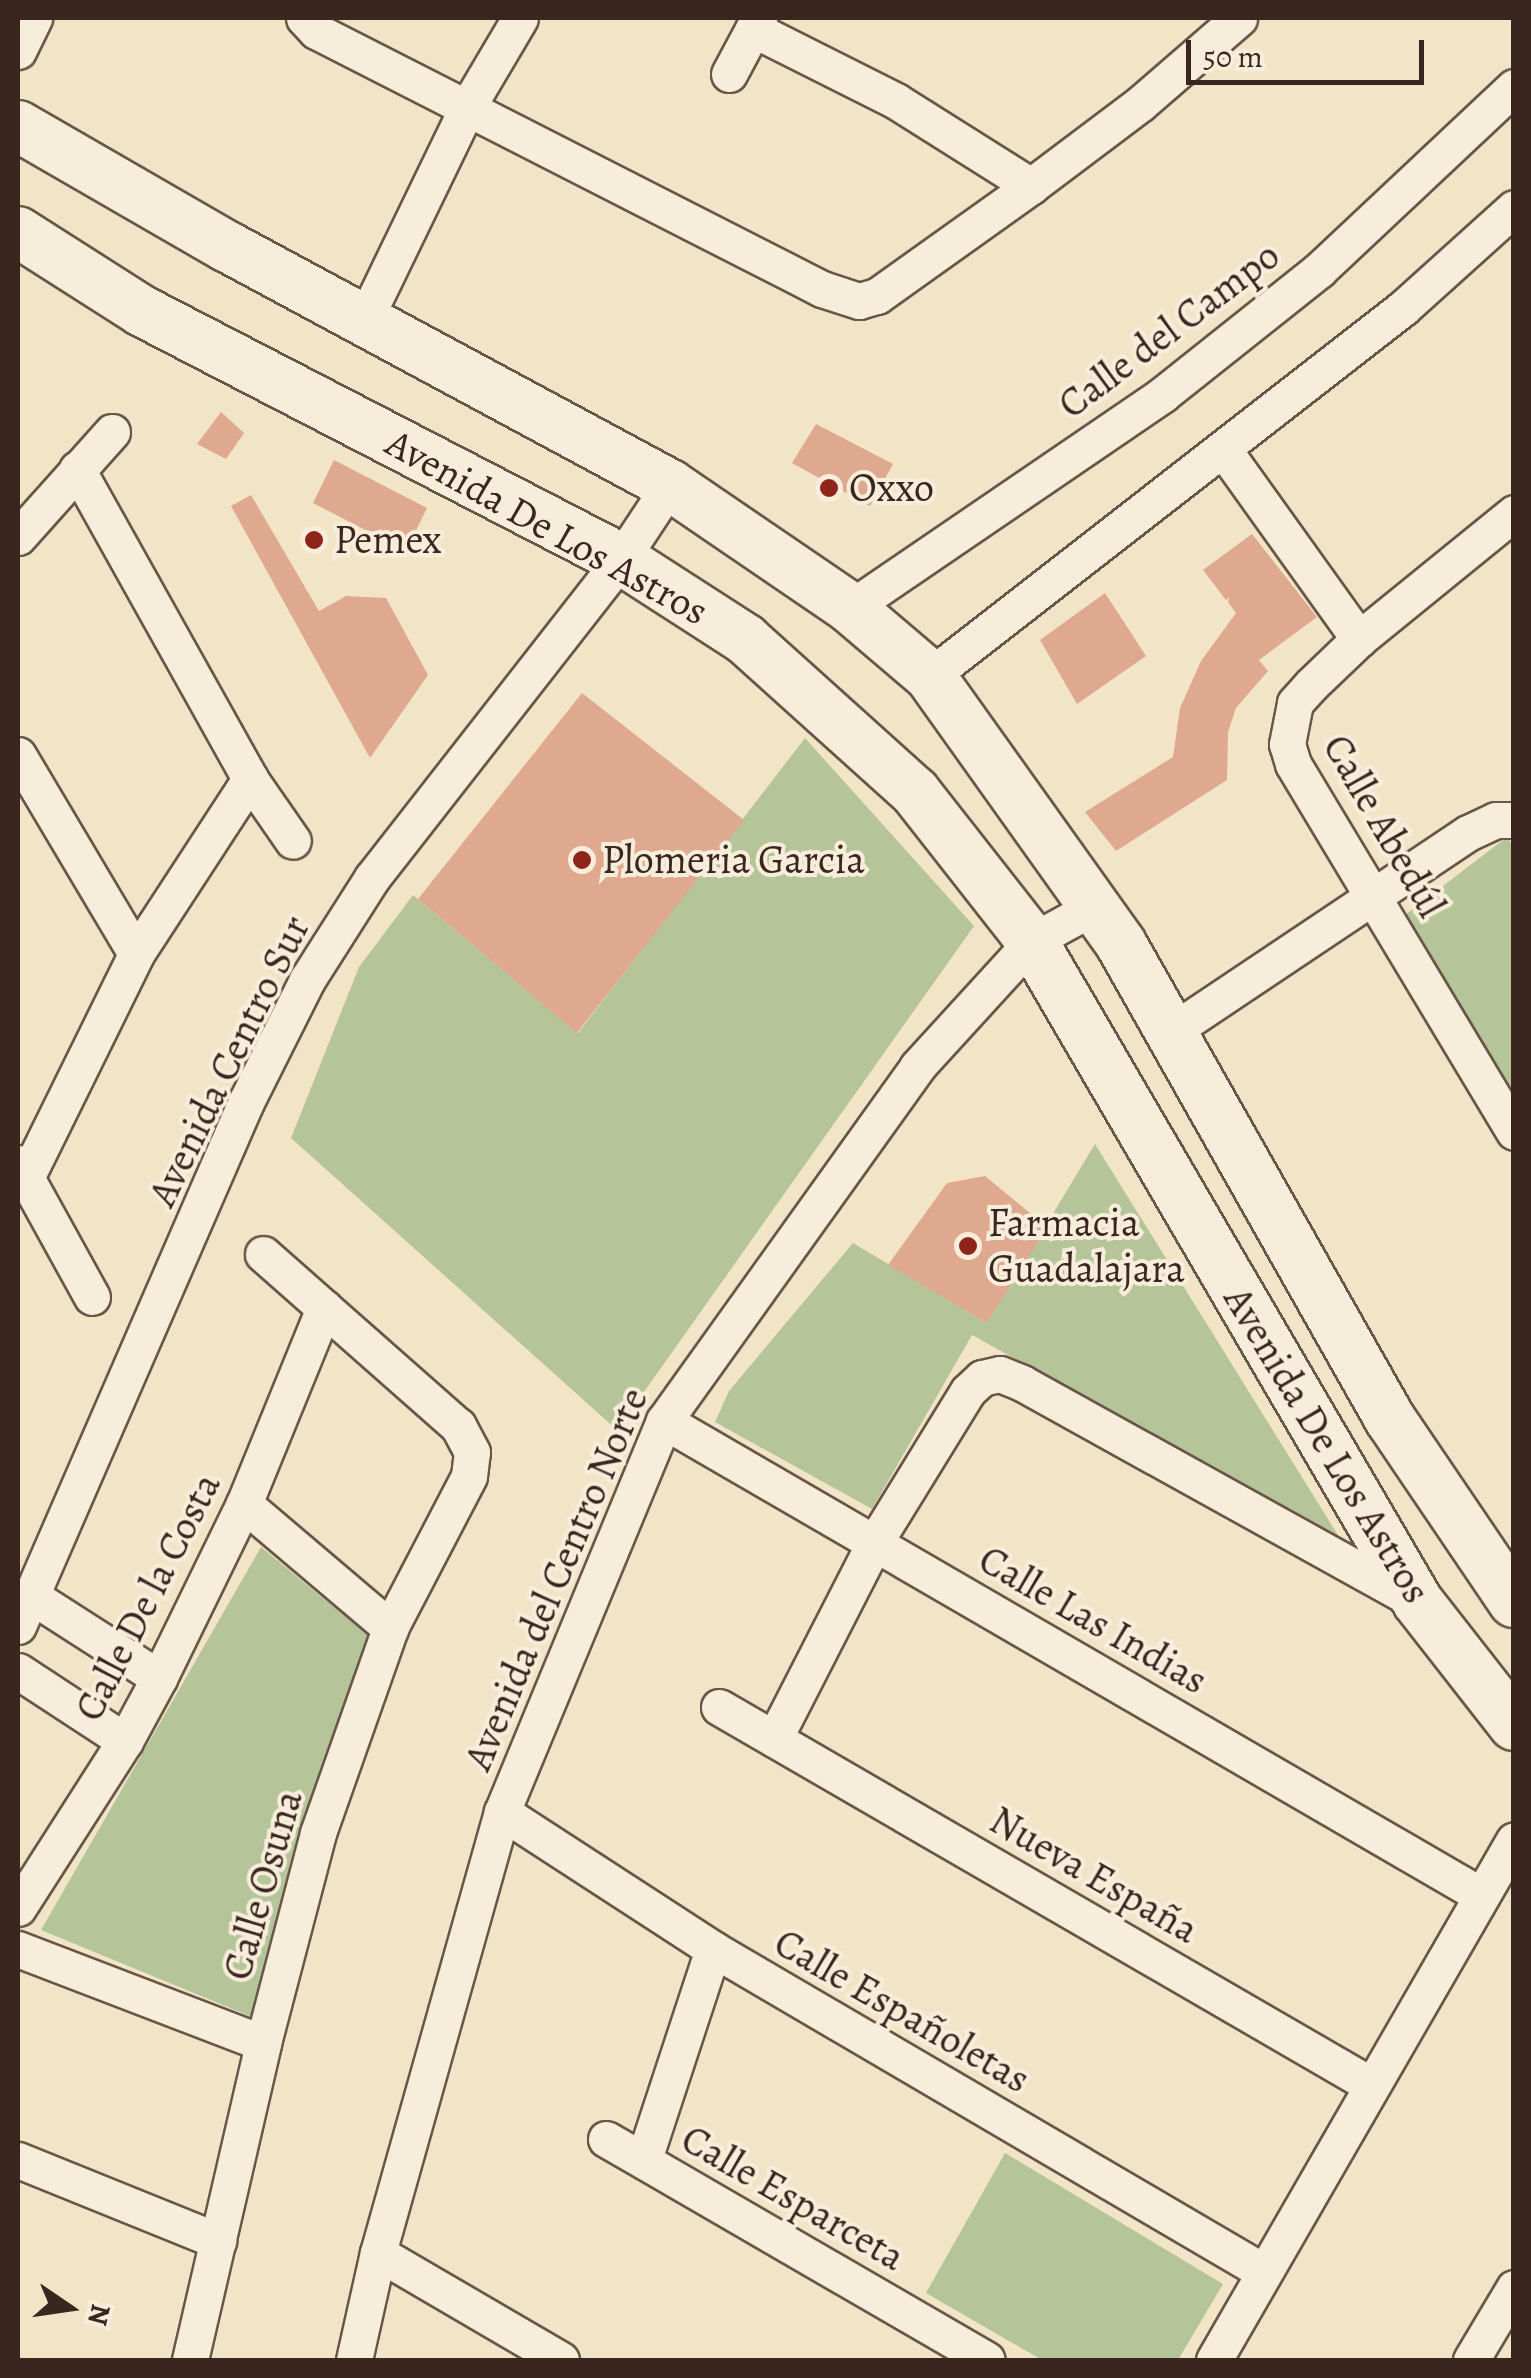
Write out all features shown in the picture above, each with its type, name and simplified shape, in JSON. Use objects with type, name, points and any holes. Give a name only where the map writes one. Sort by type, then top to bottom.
[{"type":"main road","name":"Avenida De Los Astros","points":[[18,126],[228,247],[670,486],[850,608],[930,676],[1094,907],[1172,1031],[1390,1419],[1514,1602]]},
{"type":"main road","name":"Avenida De Los Astros","points":[[18,232],[142,311],[620,559],[745,639],[915,792],[1032,941],[1418,1602],[1514,1725]]},
{"type":"street","points":[[18,50],[34,18]]},
{"type":"street","points":[[304,18],[316,31],[843,297],[860,301],[877,296],[1032,186],[1141,103],[1238,18]]},
{"type":"street","points":[[365,318],[468,106],[520,18]]},
{"type":"street","points":[[729,74],[756,23],[896,101],[1032,186]]},
{"type":"street","name":"Calle del Campo","points":[[850,608],[1162,395],[1320,270],[1514,87]]},
{"type":"street","points":[[930,676],[1403,308],[1512,212]]},
{"type":"street","points":[[18,537],[112,432]]},
{"type":"street","points":[[1224,449],[1359,639]]},
{"type":"street","points":[[76,469],[250,779],[293,841]]},
{"type":"street","name":"Avenida Centro Sur","points":[[25,1611],[246,1102],[307,980],[372,878],[620,559],[670,486]]},
{"type":"street","name":"Calle Abedúl","points":[[1514,514],[1359,639],[1295,703],[1287,744],[1293,764],[1514,1132]]},
{"type":"street","points":[[18,756],[136,954]]},
{"type":"street","points":[[92,1297],[22,1170],[136,954],[250,779]]},
{"type":"street","points":[[1172,1031],[1468,832],[1496,820],[1514,820]]},
{"type":"street","name":"Avenida del Centro Norte","points":[[354,2360],[378,2253],[502,1812],[664,1421],[886,1106],[1032,941],[1094,907]]},
{"type":"street","points":[[263,1254],[324,1308]]},
{"type":"street","name":"Calle Osuna","points":[[190,2360],[263,2043],[318,1834],[390,1628],[469,1476],[472,1452],[458,1426],[324,1308]]},
{"type":"street","name":"Calle De la Costa","points":[[18,1908],[125,1741],[160,1678],[244,1504],[324,1308]]},
{"type":"street","points":[[774,1739],[876,1542],[968,1391],[982,1378],[1000,1374],[1418,1602]]},
{"type":"street","name":"Calle Las Indias","points":[[664,1421],[1480,1894]]},
{"type":"street","points":[[244,1504],[390,1628]]},
{"type":"street","points":[[25,1611],[160,1678]]},
{"type":"street","points":[[18,1671],[125,1741]]},
{"type":"street","name":"Nueva España","points":[[718,1707],[1370,2085]]},
{"type":"street","name":"Calle Españoletas","points":[[502,1812],[713,1950],[1264,2272]]},
{"type":"street","points":[[1214,2360],[1514,1840]]},
{"type":"street","points":[[18,1949],[263,2043]]},
{"type":"street","name":"Calle Esparceta","points":[[713,1950],[644,2159],[986,2360]]},
{"type":"street","points":[[606,2139],[644,2159]]},
{"type":"street","points":[[18,2160],[218,2241]]},
{"type":"street","points":[[378,2253],[561,2360]]},
{"type":"street","points":[[1471,2360],[1514,2288]]},
{"type":"green space","points":[[805,738],[974,926],[617,1430],[291,1138],[359,967],[413,895],[578,1033]]},
{"type":"green space","points":[[1507,837],[1513,846],[1513,1097],[1405,915]]},
{"type":"green space","points":[[1095,1144],[1341,1540],[972,1335],[872,1509],[715,1422],[729,1391],[853,1243],[987,1323]]},
{"type":"green space","points":[[261,1547],[369,1636],[252,2017],[41,1930]]},
{"type":"green space","points":[[1005,2153],[1223,2284],[1178,2360],[1042,2360],[926,2293]]},
{"type":"building","points":[[221,412],[244,433],[226,459],[197,444]]},
{"type":"building","points":[[816,424],[893,464],[870,506],[792,463]]},
{"type":"building","points":[[334,460],[427,508],[406,551],[313,503]]},
{"type":"building","points":[[251,495],[319,611],[346,596],[386,598],[428,675],[370,758],[231,506]]},
{"type":"building","points":[[1252,534],[1317,617],[1259,660],[1268,671],[1236,708],[1228,732],[1227,780],[1116,851],[1085,812],[1173,757],[1180,708],[1201,661],[1236,613],[1228,602],[1230,597],[1226,600],[1203,570]]},
{"type":"building","points":[[1105,593],[1146,656],[1077,704],[1040,640]]},
{"type":"building","name":"Plomeria Garcia","points":[[582,693],[744,820],[577,1033],[418,899]]},
{"type":"building","name":"Farmacia Guadalajara","points":[[985,1176],[1047,1227],[987,1323],[888,1265],[947,1183]]},
{"type":"place","name":"Oxxo","points":[[829,488]]},
{"type":"place","name":"Pemex","points":[[314,540]]},
{"type":"place","name":"Plomeria Garcia","points":[[582,860]]},
{"type":"place","name":"Farmacia Guadalajara","points":[[968,1246]]}]
